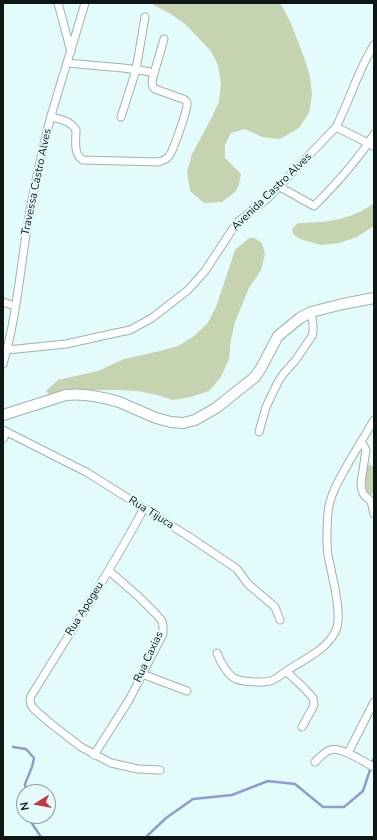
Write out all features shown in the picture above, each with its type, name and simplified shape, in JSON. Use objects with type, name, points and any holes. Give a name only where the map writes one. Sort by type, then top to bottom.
[{"type":"street","points":[[58,3],[71,52]]},
{"type":"street","name":"Travessa Castro Alves","points":[[3,364],[15,306],[30,210],[39,165],[51,117],[85,3]]},
{"type":"street","points":[[121,118],[136,70],[145,17]]},
{"type":"street","points":[[51,117],[69,122],[75,127],[77,152],[78,156],[83,160],[158,162],[166,159],[171,153],[187,103],[186,100],[153,87],[152,83],[154,73],[164,39]]},
{"type":"street","name":"Avenida Castro Alves","points":[[7,350],[66,344],[130,330],[152,318],[188,290],[205,272],[235,226],[280,187],[336,126],[344,113],[368,55],[374,45]]},
{"type":"street","points":[[67,64],[154,73]]},
{"type":"street","points":[[336,126],[371,145]]},
{"type":"street","points":[[280,187],[314,206],[371,145],[374,134]]},
{"type":"street","points":[[3,415],[66,395],[74,394],[95,396],[119,402],[156,418],[171,422],[183,423],[195,420],[216,408],[255,377],[265,362],[278,336],[300,318],[311,312],[374,298]]},
{"type":"street","points":[[3,302],[15,306]]},
{"type":"street","points":[[260,432],[266,407],[278,382],[312,336],[313,326],[311,312]]},
{"type":"street","points":[[216,653],[224,668],[232,677],[236,679],[266,682],[276,678],[312,655],[324,646],[331,638],[337,629],[339,620],[328,553],[328,510],[332,494],[340,477],[374,420]]},
{"type":"street","points":[[3,439],[5,431]]},
{"type":"street","name":"Rua Tijuca","points":[[5,431],[88,473],[237,569],[248,584],[275,607],[280,620]]},
{"type":"street","points":[[361,442],[366,450],[361,488],[364,495],[371,501],[374,514]]},
{"type":"street","name":"Rua Apogeu","points":[[94,755],[81,748],[50,723],[34,709],[30,700],[31,696],[109,571],[144,508]]},
{"type":"street","name":"Rua Caxias","points":[[94,755],[129,700],[163,634],[162,621],[138,596],[109,571]]},
{"type":"street","points":[[286,671],[313,698],[314,705],[302,727]]},
{"type":"street","points":[[142,674],[187,691]]},
{"type":"street","points":[[348,753],[374,702]]},
{"type":"street","points":[[315,762],[332,749],[348,753],[372,766]]},
{"type":"street","points":[[94,755],[111,763],[123,766],[138,769],[160,770]]},
{"type":"green space","points":[[150,3],[280,3],[290,21],[305,60],[310,77],[312,95],[309,113],[299,128],[280,139],[262,137],[245,129],[231,133],[225,145],[225,158],[241,174],[236,191],[222,202],[204,203],[190,191],[187,172],[192,154],[219,102],[221,83],[218,65],[211,51],[185,24],[169,13]]},
{"type":"green space","points":[[374,203],[374,226],[357,237],[339,243],[321,245],[300,239],[294,235],[292,229],[298,223],[328,221],[347,217]]},
{"type":"green space","points":[[249,238],[254,238],[262,243],[265,254],[261,270],[249,288],[235,322],[229,359],[221,377],[209,391],[191,397],[173,400],[138,391],[68,390],[51,396],[46,391],[58,380],[98,371],[124,359],[178,346],[194,336],[207,324],[216,307],[235,250]]},
{"type":"green space","points":[[367,465],[374,466],[374,494],[365,493]]},
{"type":"waterway","points":[[13,747],[26,749],[34,758],[25,784]]},
{"type":"waterway","points":[[146,837],[166,818],[193,799],[232,795],[268,781],[295,784],[323,807],[344,807],[363,791],[374,758]]},
{"type":"waterway","points":[[32,824],[41,837]]}]
